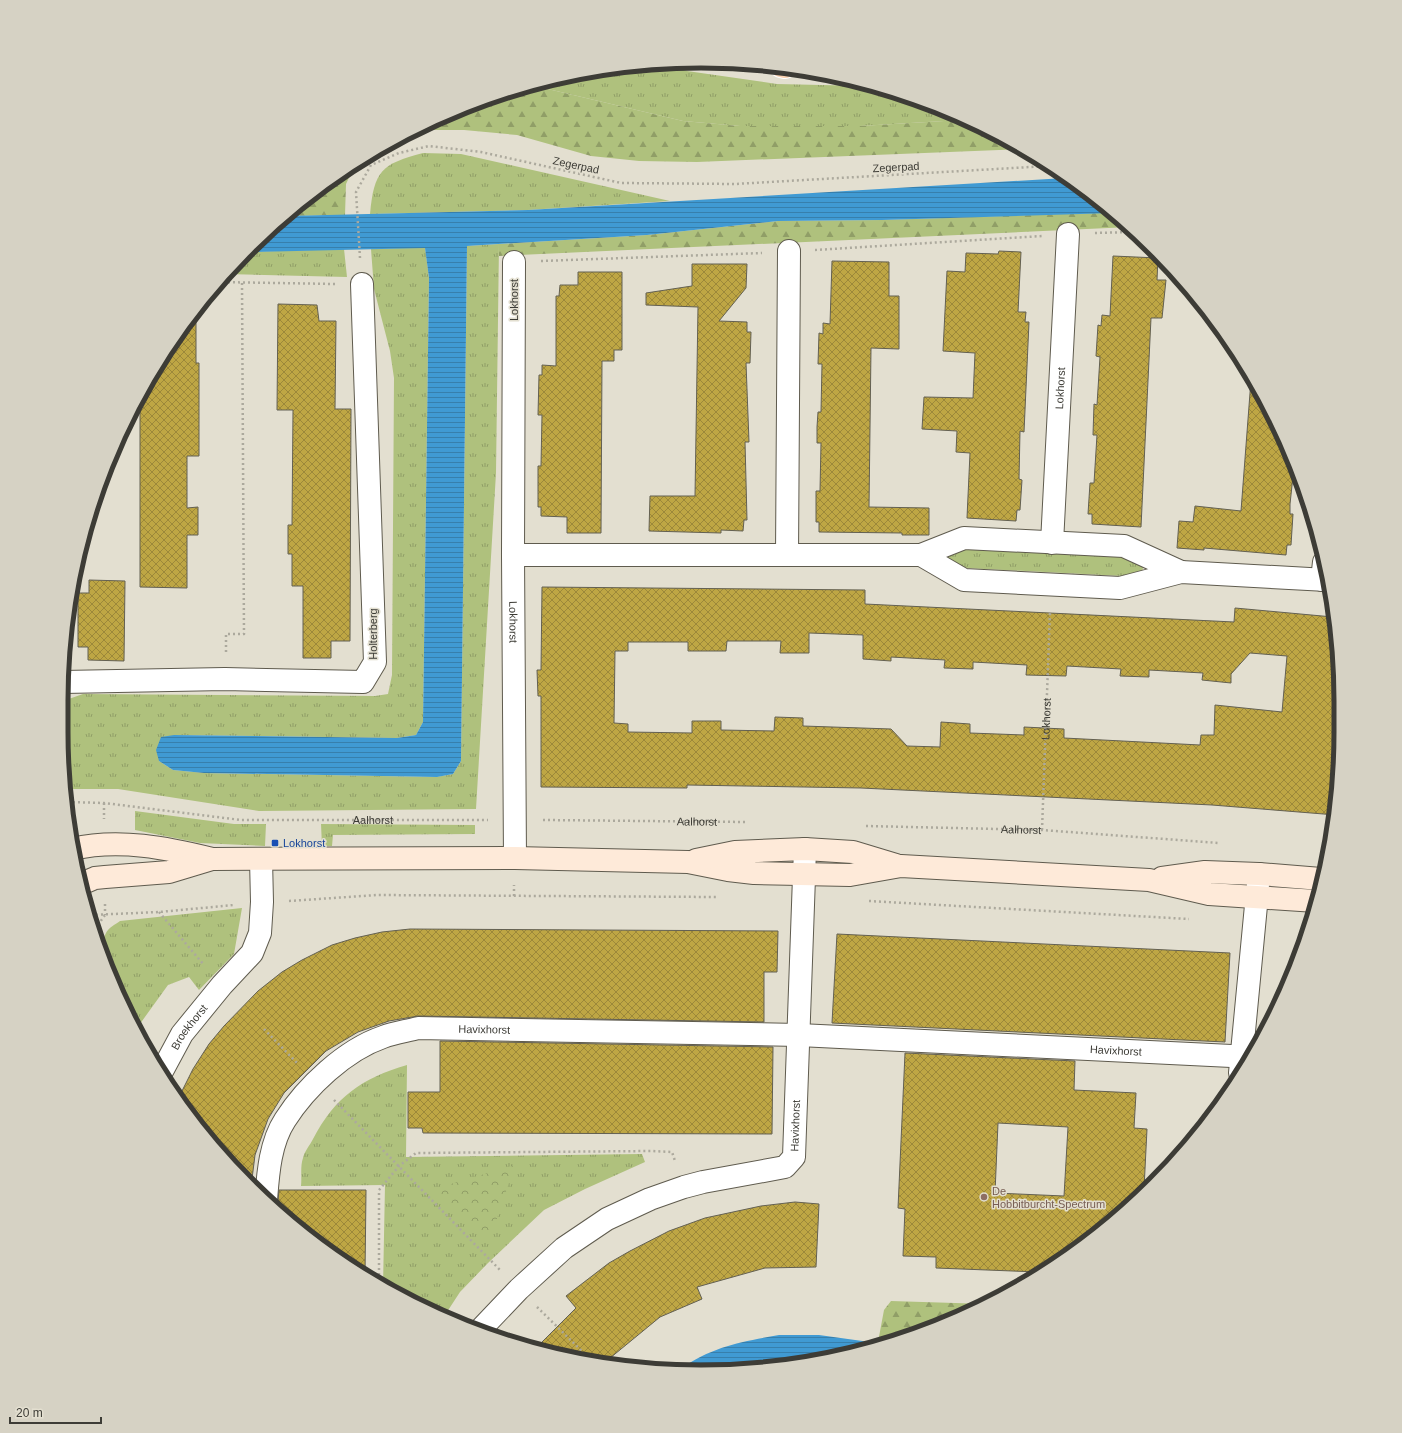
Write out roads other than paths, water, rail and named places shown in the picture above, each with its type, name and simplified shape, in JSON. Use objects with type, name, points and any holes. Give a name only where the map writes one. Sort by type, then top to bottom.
[{"type":"street","name":"Lokhorst","points":[[1052,543],[1068,234]]},
{"type":"street","points":[[786,555],[789,252]]},
{"type":"street","name":"Lokhorst","points":[[514,262],[513,555],[516,820],[515,858]]},
{"type":"street","name":"Holterberg","points":[[68,682],[225,679],[363,682],[375,662],[362,284]]},
{"type":"street","points":[[513,555],[921,555],[964,538],[1124,546],[1181,572]]},
{"type":"street","points":[[921,555],[964,580],[1120,588],[1181,572],[1321,574]]},
{"type":"street","points":[[79,848],[105,845],[167,848],[212,859],[515,858],[688,862],[728,870],[850,875],[901,866]]},
{"type":"street","points":[[688,862],[735,852],[805,849],[853,852],[901,866],[1149,880],[1209,894],[1311,901]]},
{"type":"street","name":"Havixhorst","points":[[484,1326],[519,1289],[564,1248],[607,1219],[650,1199],[684,1187],[702,1182],[785,1168],[794,1157],[805,849]]},
{"type":"street","points":[[87,882],[95,878],[169,872],[212,859]]},
{"type":"street","name":"Broekhorst","points":[[164,1067],[182,1034],[222,985],[252,954],[260,933],[262,902],[261,859]]},
{"type":"street","points":[[1149,880],[1205,872],[1259,874],[1316,879]]},
{"type":"street","name":"Havixhorst","points":[[1246,1054],[1256,896],[1259,874]]},
{"type":"street","name":"Havixhorst","points":[[267,1192],[268,1169],[284,1121],[317,1082],[335,1064],[358,1049],[382,1037],[418,1028],[799,1035],[1241,1062]]},
{"type":"water","points":[[1058,178],[1104,213],[882,220],[778,221],[647,235],[467,246],[461,761],[453,774],[437,777],[204,773],[173,770],[159,761],[156,750],[161,737],[174,735],[397,738],[416,735],[423,722],[429,278],[425,248],[254,252],[295,216],[528,210]]},
{"type":"water","points":[[779,1335],[819,1335],[869,1342],[824,1353],[784,1360],[742,1364],[687,1365],[716,1350],[752,1340]]},
{"type":"place","name":"Lokhorst","points":[[275,843]]},
{"type":"place","name":"De Hobbitburcht-Spectrum","points":[[984,1197]]}]
